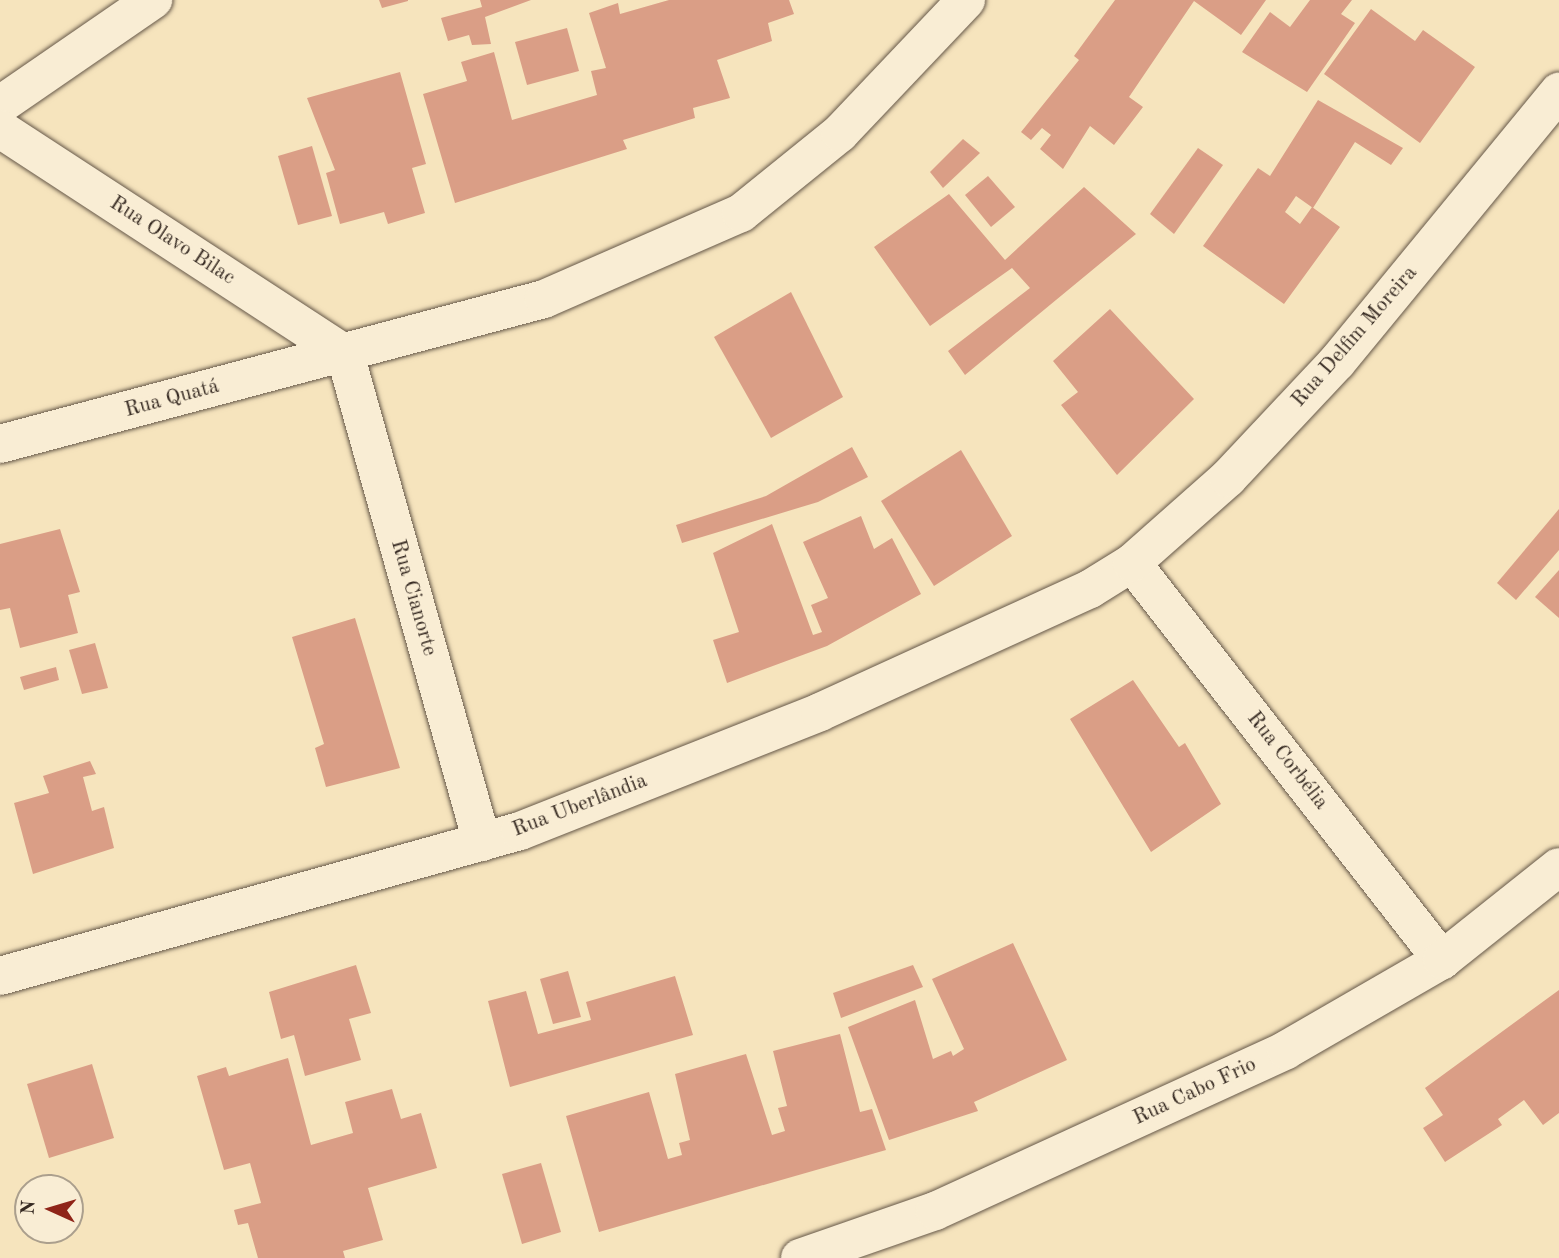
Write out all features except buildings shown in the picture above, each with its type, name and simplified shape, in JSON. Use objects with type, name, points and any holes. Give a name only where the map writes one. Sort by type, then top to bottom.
[{"type":"street","points":[[0,105],[153,0]]},
{"type":"street","name":"Rua Quatá","points":[[0,444],[544,299],[741,214],[840,133],[966,0]]},
{"type":"street","name":"Rua Delfim Moreira","points":[[1132,563],[1228,478],[1337,362],[1559,92]]},
{"type":"street","name":"Rua Olavo Bilac","points":[[0,128],[345,354]]},
{"type":"street","name":"Rua Cianorte","points":[[345,354],[482,842]]},
{"type":"street","name":"Rua Uberlândia","points":[[0,976],[482,842],[820,712],[1090,589],[1132,563]]},
{"type":"street","name":"Rua Corbélia","points":[[1132,563],[1442,960]]},
{"type":"street","name":"Rua Cabo Frio","points":[[800,1258],[935,1211],[1286,1050],[1442,960],[1559,867]]}]
